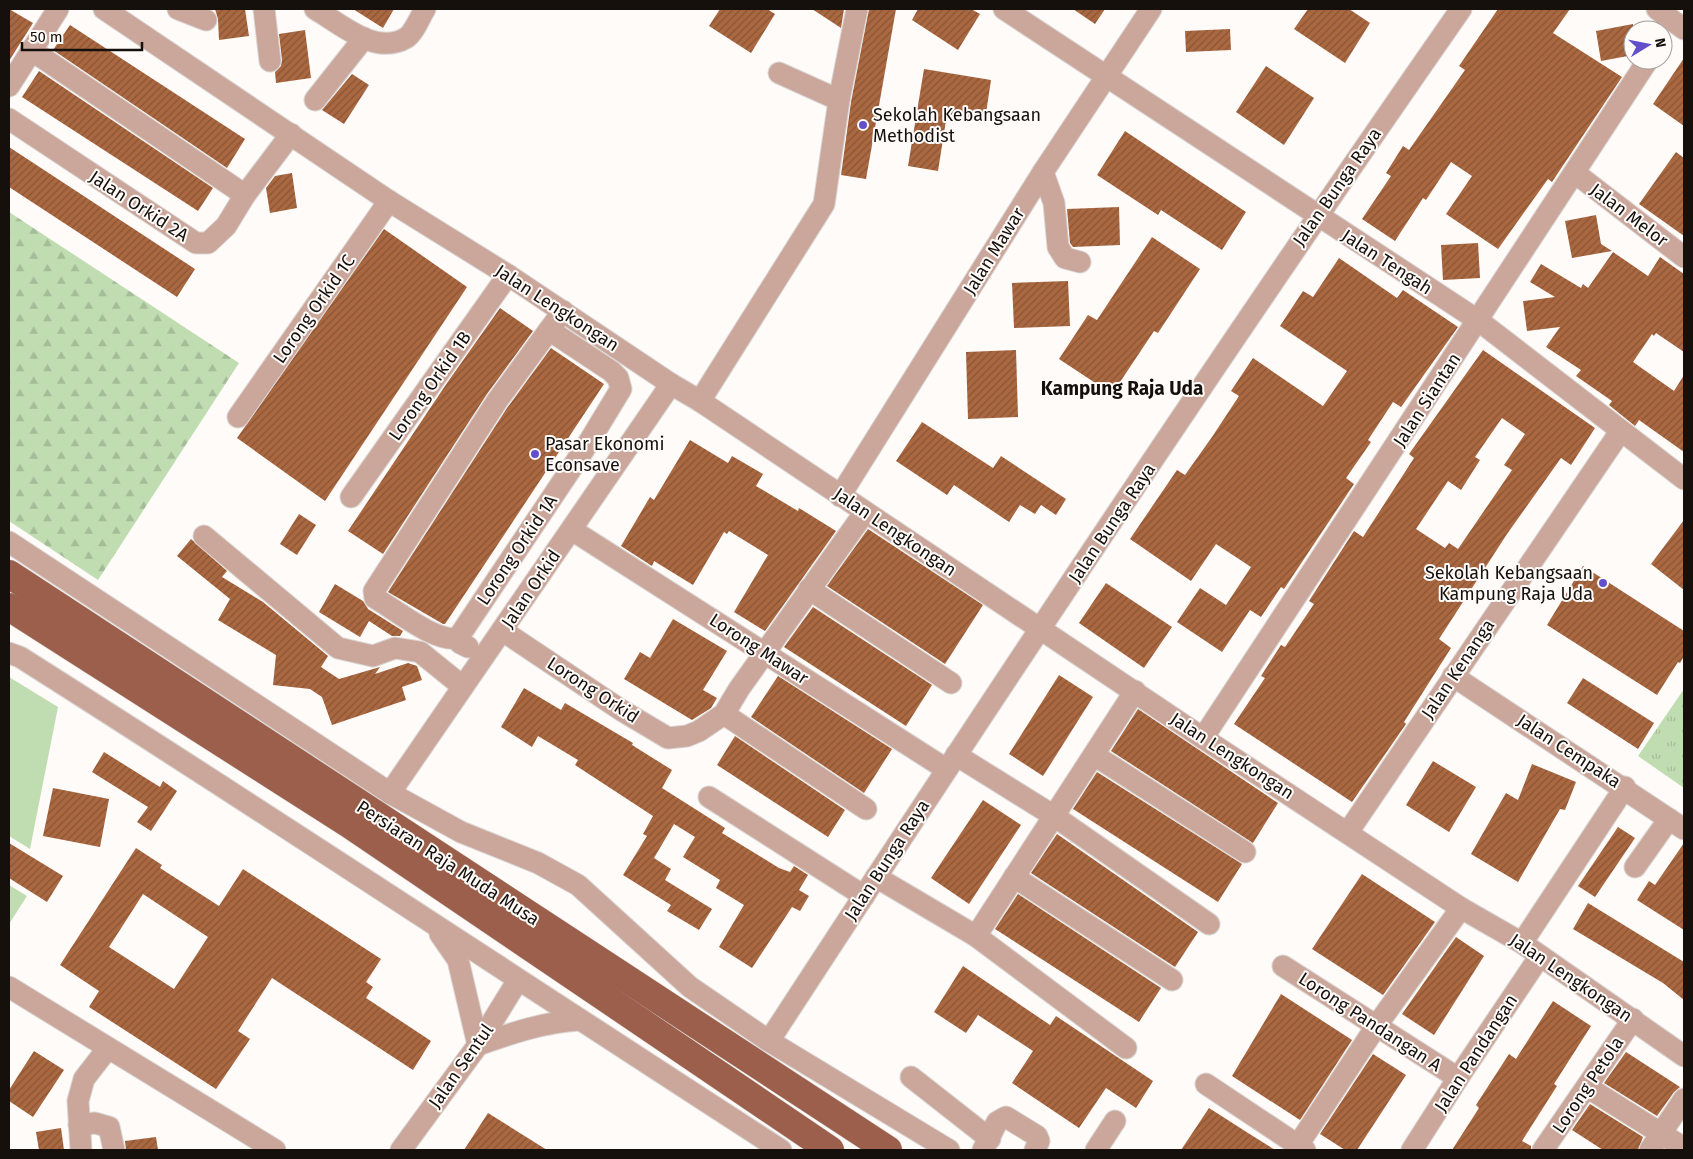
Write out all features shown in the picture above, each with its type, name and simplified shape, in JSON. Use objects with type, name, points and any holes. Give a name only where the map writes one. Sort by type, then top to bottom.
[{"type":"main road","name":"Persiaran Raja Muda Musa","points":[[9,574],[888,1150]]},
{"type":"main road","name":"Persiaran Raja Muda Musa","points":[[9,606],[350,824],[830,1150]]},
{"type":"street","name":"Jalan Lengkongan","points":[[104,9],[389,201],[508,275],[671,384],[700,401],[1203,738],[1461,908],[1522,943],[1684,1056]]},
{"type":"street","points":[[178,9],[206,20]]},
{"type":"street","points":[[264,9],[270,61]]},
{"type":"street","points":[[316,9],[377,44],[389,44],[408,37],[425,9]]},
{"type":"street","points":[[700,401],[824,204],[839,100],[857,9]]},
{"type":"street","name":"Jalan Tengah","points":[[1004,9],[1316,216],[1479,321],[1620,432],[1684,479]]},
{"type":"street","name":"Jalan Mawar","points":[[840,496],[1043,172],[1151,9]]},
{"type":"street","name":"Jalan Bunga Raya","points":[[769,1041],[951,762],[1316,216],[1461,9]]},
{"type":"street","points":[[9,86],[31,50],[50,11]]},
{"type":"street","points":[[315,100],[364,38]]},
{"type":"street","points":[[31,50],[245,195]]},
{"type":"street","name":"Jalan Siantan","points":[[1203,738],[1479,321],[1642,70]]},
{"type":"street","points":[[779,73],[839,100]]},
{"type":"street","name":"Jalan Orkid 2A","points":[[9,120],[196,243],[208,243],[226,226],[245,195],[291,134]]},
{"type":"street","points":[[1043,172],[1054,203],[1058,247],[1065,258],[1080,262]]},
{"type":"street","name":"Jalan Melor","points":[[1575,173],[1684,257]]},
{"type":"street","name":"Lorong Orkid 1C","points":[[238,417],[389,201]]},
{"type":"street","name":"Lorong Orkid 1B","points":[[351,497],[508,275]]},
{"type":"street","points":[[480,660],[467,646],[460,643],[458,638],[449,640],[432,633],[375,598],[374,591],[497,401],[563,311]]},
{"type":"street","name":"Lorong Orkid 1A","points":[[458,638],[587,445],[620,390],[618,378],[610,371],[549,330]]},
{"type":"street","name":"Jalan Orkid","points":[[390,793],[671,384]]},
{"type":"street","name":"Jalan Kenanga","points":[[1348,832],[1620,432]]},
{"type":"street","points":[[865,512],[764,653],[724,714],[866,809]]},
{"type":"street","name":"Lorong Mawar","points":[[572,530],[764,653],[951,762],[1054,816],[1209,924]]},
{"type":"street","points":[[204,536],[338,648],[373,656],[395,648],[420,652],[462,686]]},
{"type":"street","points":[[9,542],[390,793],[461,832],[538,863],[578,885],[690,987],[769,1041],[949,1150]]},
{"type":"street","points":[[809,590],[951,683]]},
{"type":"street","name":"Lorong Orkid","points":[[503,630],[621,710],[668,738],[687,736],[724,714]]},
{"type":"street","points":[[9,653],[20,657],[274,818],[436,927],[781,1150]]},
{"type":"street","name":"Jalan Cempaka","points":[[1453,676],[1625,787],[1677,824]]},
{"type":"street","points":[[976,936],[1135,691]]},
{"type":"street","points":[[1094,755],[1245,852]]},
{"type":"street","points":[[1522,943],[1625,787]]},
{"type":"street","points":[[709,797],[864,896]]},
{"type":"street","points":[[1635,867],[1677,824]]},
{"type":"street","points":[[876,877],[976,936],[1126,1048]]},
{"type":"street","points":[[1014,878],[1172,980]]},
{"type":"street","points":[[1206,1084],[1302,1148],[1377,1025],[1461,908]]},
{"type":"street","points":[[436,927],[458,960],[465,983],[478,1045],[530,1027],[552,1022],[580,1020]]},
{"type":"street","name":"Jalan Pandangan","points":[[1412,1150],[1540,956]]},
{"type":"street","name":"Lorong Pandangan A","points":[[1283,966],[1458,1078]]},
{"type":"street","name":"Jalan Sentul","points":[[401,1150],[478,1045],[518,980]]},
{"type":"street","points":[[9,987],[275,1150]]},
{"type":"street","name":"Lorong Petola","points":[[1547,1149],[1586,1087],[1633,1019]]},
{"type":"street","points":[[82,1150],[78,1101],[84,1079],[108,1048]]},
{"type":"street","points":[[911,1077],[986,1145],[997,1122],[1006,1117],[1037,1136],[1039,1141],[1036,1150]]},
{"type":"street","points":[[1586,1087],[1656,1142],[1684,1148]]},
{"type":"street","points":[[1656,1142],[1684,1099]]},
{"type":"street","points":[[1096,1150],[1115,1120]]},
{"type":"street","points":[[79,1125],[95,1123],[108,1127],[114,1150]]},
{"type":"green space","points":[[9,212],[239,363],[98,580],[9,521]]},
{"type":"green space","points":[[9,677],[58,707],[30,849],[9,836]]},
{"type":"green space","points":[[1684,689],[1684,788],[1638,756]]},
{"type":"green space","points":[[9,885],[27,896],[9,924]]},
{"type":"building","points":[[9,9],[33,23],[9,61]]},
{"type":"building","points":[[215,9],[245,9],[249,36],[219,40],[218,19]]},
{"type":"building","points":[[353,9],[394,9],[383,28]]},
{"type":"building","points":[[720,9],[767,9],[775,14],[751,53],[709,26]]},
{"type":"building","points":[[812,9],[844,9],[841,28]]},
{"type":"building","points":[[869,9],[896,9],[866,179],[841,175],[851,102]]},
{"type":"building","points":[[918,9],[971,9],[980,14],[958,50],[912,20]]},
{"type":"building","points":[[1073,9],[1105,9],[1095,24]]},
{"type":"building","points":[[1308,9],[1349,9],[1370,23],[1345,63],[1294,29]]},
{"type":"building","points":[[1498,9],[1570,9],[1553,33],[1622,77],[1552,182],[1548,179],[1498,249],[1446,214],[1472,176],[1451,162],[1426,200],[1423,198],[1395,241],[1362,219],[1391,176],[1386,173],[1403,146],[1409,150],[1465,70],[1459,66]]},
{"type":"building","points":[[70,25],[245,139],[227,168],[53,50]]},
{"type":"building","points":[[1623,26],[1623,57],[1601,61],[1596,31]]},
{"type":"building","points":[[1230,29],[1231,50],[1186,52],[1185,31]]},
{"type":"building","points":[[305,30],[311,78],[276,83],[275,72],[281,66],[282,60],[279,34]]},
{"type":"building","points":[[1684,58],[1684,126],[1653,104]]},
{"type":"building","points":[[1266,66],[1314,98],[1284,145],[1236,112]]},
{"type":"building","points":[[924,69],[991,80],[985,120],[947,114],[938,171],[908,166]]},
{"type":"building","points":[[39,71],[213,188],[198,211],[22,97]]},
{"type":"building","points":[[352,74],[369,85],[344,124],[322,110]]},
{"type":"building","points":[[1125,131],[1246,212],[1222,250],[1161,210],[1158,215],[1097,175]]},
{"type":"building","points":[[9,147],[195,269],[177,297],[9,187]]},
{"type":"building","points":[[1676,152],[1684,158],[1684,236],[1639,204]]},
{"type":"building","points":[[292,173],[297,208],[270,213],[266,188],[275,176]]},
{"type":"building","points":[[1119,207],[1120,245],[1073,247],[1070,243],[1067,209]]},
{"type":"building","points":[[1596,215],[1601,244],[1612,251],[1572,258],[1565,221]]},
{"type":"building","points":[[384,229],[467,287],[325,501],[237,438]]},
{"type":"building","points":[[1152,237],[1200,269],[1158,333],[1154,331],[1112,394],[1059,359],[1088,315],[1097,320]]},
{"type":"building","points":[[1478,243],[1480,278],[1443,280],[1441,245]]},
{"type":"building","points":[[1613,252],[1648,276],[1660,257],[1684,274],[1684,352],[1656,333],[1654,336],[1652,334],[1633,362],[1674,391],[1684,375],[1684,452],[1639,420],[1635,426],[1609,405],[1612,401],[1576,376],[1581,370],[1546,347],[1560,327],[1527,331],[1523,301],[1555,297],[1530,282],[1541,264],[1581,288],[1583,284],[1588,288]]},
{"type":"building","points":[[1339,258],[1397,298],[1403,290],[1458,327],[1401,407],[1393,402],[1368,440],[1371,442],[1346,478],[1354,484],[1284,589],[1281,587],[1261,617],[1250,610],[1222,652],[1177,622],[1200,588],[1226,605],[1251,567],[1216,544],[1191,581],[1130,539],[1177,470],[1185,475],[1212,437],[1239,396],[1231,391],[1253,358],[1323,406],[1347,371],[1280,326],[1303,291],[1313,297]]},
{"type":"building","points":[[1068,281],[1070,326],[1014,328],[1012,283]]},
{"type":"building","points":[[500,308],[533,331],[487,394],[383,554],[348,531],[447,383]]},
{"type":"building","points":[[551,348],[604,384],[445,624],[443,624],[388,592],[507,408]]},
{"type":"building","points":[[1016,350],[1018,417],[968,419],[966,352]]},
{"type":"building","points":[[1483,350],[1595,428],[1571,465],[1561,458],[1507,534],[1439,639],[1451,648],[1404,722],[1406,724],[1352,802],[1234,724],[1265,678],[1261,676],[1281,645],[1285,647],[1314,604],[1309,601],[1354,531],[1363,537],[1414,458],[1409,454]],"holes":[[[1502,418],[1525,434],[1504,465],[1512,470],[1458,549],[1449,543],[1445,548],[1416,529],[1448,481],[1461,490],[1480,460],[1475,457]]]},
{"type":"building","points":[[922,422],[993,468],[1001,456],[1066,499],[1056,515],[1041,505],[1035,514],[1020,505],[1009,522],[954,485],[947,495],[896,461]]},
{"type":"building","points":[[690,440],[728,463],[732,456],[763,474],[756,486],[798,511],[799,508],[836,531],[765,631],[734,612],[768,555],[729,531],[727,534],[724,532],[693,585],[654,561],[652,566],[621,546],[650,497],[654,500]]},
{"type":"building","points":[[299,514],[316,525],[297,555],[280,544]]},
{"type":"building","points":[[1684,520],[1684,590],[1651,564]]},
{"type":"building","points":[[868,529],[983,605],[945,664],[827,586]]},
{"type":"building","points":[[191,539],[227,571],[222,577],[263,602],[328,656],[321,667],[339,679],[380,667],[375,674],[408,663],[417,666],[422,680],[402,687],[406,700],[332,725],[322,697],[310,689],[273,685],[276,655],[218,620],[230,599],[177,556]]},
{"type":"building","points":[[1583,566],[1684,631],[1684,656],[1680,663],[1678,662],[1657,695],[1547,625]]},
{"type":"building","points":[[1106,583],[1172,627],[1144,668],[1079,623]]},
{"type":"building","points":[[335,584],[363,601],[368,609],[403,631],[400,636],[392,636],[369,621],[360,637],[319,612]]},
{"type":"building","points":[[813,607],[932,685],[906,726],[784,647]]},
{"type":"building","points":[[673,619],[727,651],[703,690],[717,698],[711,708],[692,720],[624,679],[640,652],[650,658]]},
{"type":"building","points":[[1059,675],[1093,697],[1043,776],[1009,754]]},
{"type":"building","points":[[778,676],[892,749],[864,793],[751,717]]},
{"type":"building","points":[[1583,678],[1654,723],[1638,749],[1567,703]]},
{"type":"building","points":[[524,688],[561,710],[565,703],[633,743],[632,745],[672,770],[662,788],[725,828],[722,833],[779,868],[790,872],[794,866],[808,875],[799,890],[809,896],[800,911],[792,907],[752,968],[719,947],[744,905],[716,888],[720,880],[683,857],[695,837],[674,824],[654,858],[671,869],[665,880],[712,909],[699,930],[667,911],[671,905],[623,875],[647,836],[643,834],[653,816],[575,765],[578,760],[538,736],[532,747],[501,727]]},
{"type":"building","points":[[1138,709],[1278,803],[1253,843],[1111,751]]},
{"type":"building","points":[[735,736],[845,810],[828,837],[717,765]]},
{"type":"building","points":[[104,752],[160,787],[163,781],[177,791],[151,831],[137,822],[148,807],[92,772]]},
{"type":"building","points":[[1433,761],[1476,787],[1449,832],[1406,805]]},
{"type":"building","points":[[1532,764],[1576,782],[1565,810],[1560,809],[1518,882],[1471,854],[1506,793],[1518,800]]},
{"type":"building","points":[[1097,772],[1242,864],[1218,902],[1073,809]]},
{"type":"building","points":[[53,788],[109,799],[100,847],[43,836]]},
{"type":"building","points":[[983,800],[1021,825],[969,904],[931,878]]},
{"type":"building","points":[[1618,827],[1635,838],[1595,897],[1578,886]]},
{"type":"building","points":[[1057,834],[1198,932],[1175,967],[1031,873]]},
{"type":"building","points":[[9,843],[63,876],[47,902],[9,878]]},
{"type":"building","points":[[1684,843],[1684,930],[1637,900],[1649,881],[1655,885]]},
{"type":"building","points":[[136,848],[162,865],[160,868],[219,906],[243,869],[381,959],[366,982],[373,987],[366,998],[431,1041],[413,1070],[272,978],[238,1031],[250,1039],[216,1089],[89,1007],[99,991],[60,965]],"holes":[[[143,894],[208,937],[174,989],[109,947]]]},
{"type":"building","points":[[1362,874],[1435,922],[1383,995],[1312,949]]},
{"type":"building","points":[[1018,894],[1161,988],[1139,1022],[995,929]]},
{"type":"building","points":[[1588,903],[1684,962],[1684,1000],[1663,983],[1573,929]]},
{"type":"building","points":[[1456,937],[1484,956],[1434,1035],[1402,1014]]},
{"type":"building","points":[[963,966],[1050,1025],[1056,1016],[1153,1081],[1136,1108],[1106,1088],[1079,1128],[1012,1083],[1033,1051],[978,1015],[966,1033],[934,1012]]},
{"type":"building","points":[[1281,994],[1352,1040],[1300,1120],[1232,1076]]},
{"type":"building","points":[[1553,1001],[1591,1026],[1554,1084],[1557,1086],[1522,1141],[1531,1146],[1531,1150],[1452,1150],[1479,1108],[1476,1105],[1509,1054],[1516,1059]]},
{"type":"building","points":[[34,1051],[64,1070],[33,1117],[9,1101],[9,1090]]},
{"type":"building","points":[[1626,1052],[1680,1087],[1674,1092],[1657,1116],[1604,1083]]},
{"type":"building","points":[[1373,1054],[1406,1075],[1357,1150],[1345,1150],[1320,1134]]},
{"type":"building","points":[[1590,1104],[1643,1137],[1638,1150],[1603,1150],[1572,1130]]},
{"type":"building","points":[[1209,1108],[1248,1133],[1275,1150],[1181,1150]]},
{"type":"building","points":[[488,1113],[515,1130],[547,1150],[464,1150]]},
{"type":"building","points":[[61,1128],[64,1150],[39,1150],[36,1132]]},
{"type":"building","points":[[156,1137],[158,1150],[126,1150],[125,1141]]},
{"type":"place","name":"Sekolah Kebangsaan Methodist","points":[[863,125]]},
{"type":"place","name":"Pasar Ekonomi Econsave","points":[[535,454]]},
{"type":"place","name":"Sekolah Kebangsaan Kampung Raja Uda","points":[[1603,583]]},
{"type":"district","name":"Kampung Raja Uda","points":[[1122,388]]}]
